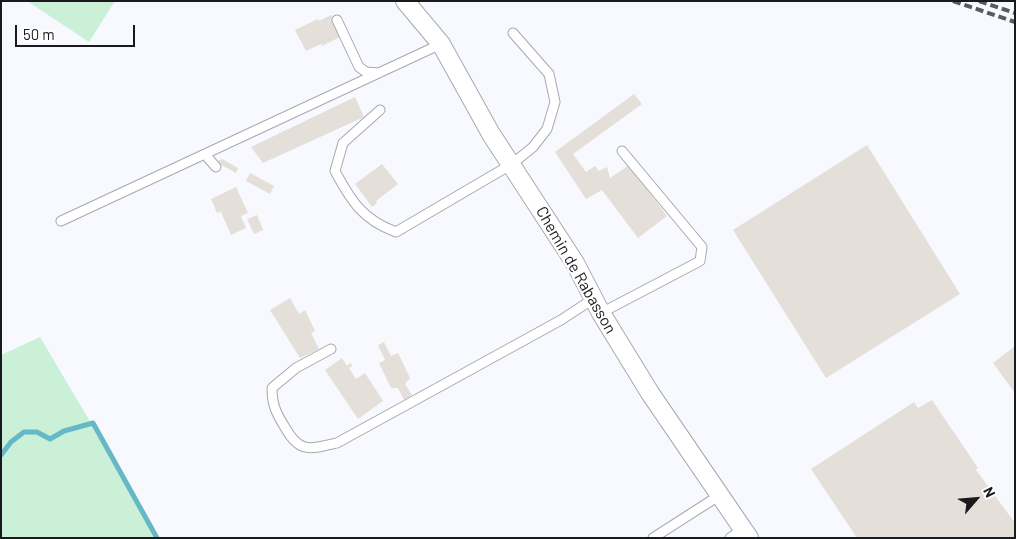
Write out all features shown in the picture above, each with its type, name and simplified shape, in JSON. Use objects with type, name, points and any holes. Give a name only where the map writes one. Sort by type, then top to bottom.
[{"type":"street","name":"Chemin de Rabasson","points":[[405,1],[441,44],[491,134],[574,263],[597,306],[650,393],[720,495],[741,535]]},
{"type":"lane","points":[[337,20],[359,67],[366,72],[379,73]]},
{"type":"lane","points":[[380,110],[343,143],[335,171],[352,203],[380,226],[396,232],[512,164],[533,147],[547,129],[554,102],[549,74],[513,33]]},
{"type":"lane","points":[[61,222],[441,44]]},
{"type":"lane","points":[[332,348],[296,368],[272,388],[272,405],[293,442],[301,446],[314,448],[337,443],[561,320],[700,261],[702,247],[622,151]]},
{"type":"lane","points":[[208,153],[208,158],[216,167]]},
{"type":"lane","points":[[654,538],[720,495]]},
{"type":"green space","points":[[27,1],[115,1],[89,42]]},
{"type":"green space","points":[[40,337],[159,538],[1,538],[1,355]]},
{"type":"building","points":[[331,15],[342,36],[322,46],[321,44],[306,51],[295,30]]},
{"type":"building","points":[[634,94],[642,104],[573,154],[586,172],[595,166],[599,171],[607,167],[610,178],[629,165],[667,216],[638,238],[602,190],[586,199],[555,152]]},
{"type":"building","points":[[355,97],[364,117],[263,163],[251,147]]},
{"type":"building","points":[[867,145],[960,294],[826,378],[733,230]]},
{"type":"building","points":[[222,159],[238,168],[236,173],[216,162]]},
{"type":"building","points":[[382,164],[398,184],[376,201],[377,203],[372,207],[355,184]]},
{"type":"building","points":[[250,173],[274,186],[270,194],[246,181]]},
{"type":"building","points":[[236,187],[248,213],[241,216],[246,228],[231,235],[221,212],[217,213],[211,199]]},
{"type":"building","points":[[257,215],[263,230],[254,234],[247,219]]},
{"type":"building","points":[[290,298],[299,314],[305,310],[315,331],[311,333],[319,349],[300,358],[270,310]]},
{"type":"building","points":[[384,342],[391,356],[398,353],[410,378],[405,384],[412,395],[404,400],[398,388],[391,388],[379,363],[385,360],[378,345]]},
{"type":"building","points":[[1015,346],[1015,393],[993,363]]},
{"type":"building","points":[[342,358],[347,366],[351,363],[352,366],[349,368],[356,379],[365,373],[383,401],[358,419],[325,370]]},
{"type":"building","points":[[932,400],[978,468],[976,470],[1015,523],[1015,538],[857,538],[811,469],[914,402],[918,408]]},
{"type":"waterway","points":[[1,455],[11,442],[24,432],[37,432],[50,439],[64,431],[93,423],[157,538]]},
{"type":"railway","points":[[953,1],[1015,22]]},
{"type":"railway","points":[[979,1],[1015,13]]}]
